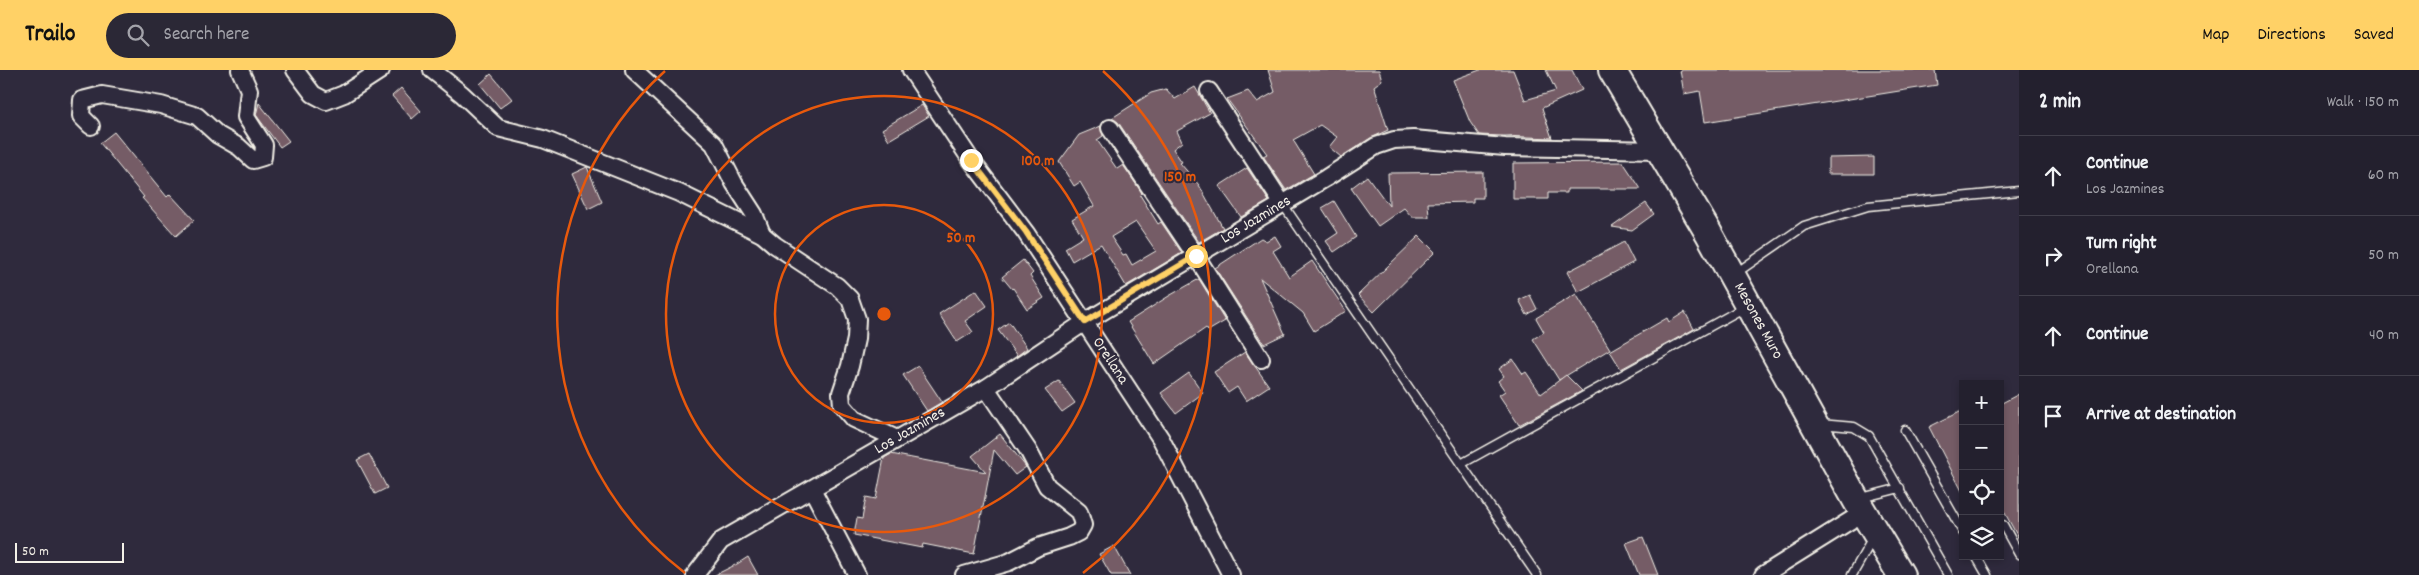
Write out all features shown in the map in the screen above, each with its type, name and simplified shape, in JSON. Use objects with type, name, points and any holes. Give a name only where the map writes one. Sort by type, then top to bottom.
[{"type":"highway","name":"Mesones Muro","points":[[1612,70],[1733,276],[1865,514],[1901,575]]},
{"type":"street","points":[[91,126],[81,116],[82,100],[102,96],[162,105],[198,116],[218,135],[239,147],[253,160],[263,157],[264,145],[246,117],[249,90],[240,70]]},
{"type":"street","points":[[296,70],[314,94],[326,101],[344,94],[381,70]]},
{"type":"street","points":[[432,70],[462,94],[498,128],[543,139],[679,193],[762,234],[775,245],[837,286],[850,299],[857,320],[856,339],[841,393],[842,406],[854,419],[897,439]]},
{"type":"street","points":[[634,70],[714,144],[734,183],[754,214],[762,234]]},
{"type":"street","name":"Orellana","points":[[911,70],[971,160],[1026,232],[1161,439],[1231,575]]},
{"type":"street","points":[[1209,91],[1282,203]]},
{"type":"street","points":[[1110,128],[1196,256],[1261,359]]},
{"type":"street","name":"Los Jazmines","points":[[695,575],[721,541],[986,388],[1085,322],[1326,178],[1376,146],[1394,140],[1413,139],[1505,147],[1660,150]]},
{"type":"street","points":[[964,575],[1011,569],[1038,547],[1069,537],[1078,532],[1083,525],[1079,512],[1047,486],[1028,450],[986,388]]},
{"type":"street","points":[[812,489],[857,575]]},
{"type":"street","points":[[1763,575],[1865,514]]},
{"type":"lane","points":[[1733,276],[1804,226],[1868,206],[2019,191]]},
{"type":"lane","points":[[1282,203],[1537,575]]},
{"type":"lane","points":[[1461,464],[1749,305]]},
{"type":"lane","points":[[1816,424],[1854,427],[1869,436],[1948,575]]},
{"type":"lane","points":[[1905,430],[1959,526]]},
{"type":"lane","points":[[1852,575],[1865,514],[1900,488]]},
{"type":"lane","points":[[2004,527],[2019,554]]},
{"type":"lane","points":[[1978,560],[1987,575]]},
{"type":"building","points":[[1268,70],[1379,70],[1382,80],[1374,86],[1388,130],[1371,138],[1341,157],[1329,147],[1337,137],[1320,125],[1293,140],[1314,174],[1286,190],[1263,156],[1267,154],[1227,99],[1248,91],[1257,102],[1275,92]]},
{"type":"building","points":[[1480,70],[1513,70],[1525,100],[1556,91],[1546,70],[1572,70],[1582,90],[1542,108],[1552,138],[1479,135],[1470,122],[1453,80]]},
{"type":"building","points":[[1680,70],[1935,70],[1937,85],[1705,122],[1700,91],[1684,94]]},
{"type":"building","points":[[491,74],[512,99],[500,108],[480,84]]},
{"type":"building","points":[[1195,87],[1210,113],[1177,131],[1182,142],[1173,149],[1182,162],[1180,163],[1199,185],[1223,228],[1199,242],[1118,122],[1112,118],[1151,93],[1166,89],[1175,99]]},
{"type":"building","points":[[401,88],[421,111],[412,119],[392,96]]},
{"type":"building","points":[[259,103],[289,141],[280,147],[256,115]]},
{"type":"building","points":[[922,105],[929,116],[889,140],[882,129]]},
{"type":"building","points":[[1101,126],[1103,136],[1097,140],[1117,169],[1123,165],[1142,193],[1140,195],[1158,224],[1161,222],[1182,253],[1126,286],[1101,244],[1072,261],[1065,248],[1083,237],[1072,219],[1094,206],[1080,182],[1074,186],[1059,162],[1079,135]],"holes":[[[1136,222],[1156,251],[1132,265],[1126,254],[1123,255],[1111,237]]]},
{"type":"building","points":[[114,132],[167,197],[170,194],[194,220],[176,236],[142,198],[144,197],[100,143]]},
{"type":"building","points":[[1874,157],[1874,174],[1828,174],[1828,158]]},
{"type":"building","points":[[1623,162],[1641,189],[1567,189],[1567,193],[1548,193],[1548,199],[1513,199],[1513,163]]},
{"type":"building","points":[[587,167],[602,202],[588,209],[572,174]]},
{"type":"building","points":[[1247,168],[1269,201],[1241,217],[1219,186]]},
{"type":"building","points":[[1483,172],[1483,198],[1473,198],[1473,202],[1428,203],[1429,217],[1412,217],[1404,208],[1378,226],[1351,188],[1367,176],[1389,206],[1388,173]]},
{"type":"building","points":[[1334,201],[1356,237],[1334,252],[1326,241],[1338,233],[1322,208]]},
{"type":"building","points":[[1646,203],[1654,214],[1632,230],[1612,227]]},
{"type":"building","points":[[1275,236],[1281,246],[1273,251],[1289,277],[1312,261],[1346,311],[1314,331],[1303,313],[1260,278],[1285,334],[1264,344],[1215,268],[1261,238],[1266,241]]},
{"type":"building","points":[[1419,236],[1435,252],[1374,312],[1358,295]]},
{"type":"building","points":[[1624,242],[1634,262],[1578,292],[1567,272]]},
{"type":"building","points":[[1023,260],[1033,273],[1030,276],[1044,298],[1027,309],[1013,288],[1002,277]]},
{"type":"building","points":[[1199,279],[1225,321],[1208,331],[1206,328],[1154,364],[1128,322]]},
{"type":"building","points":[[976,290],[987,306],[965,321],[973,332],[957,342],[939,314]]},
{"type":"building","points":[[1576,294],[1610,349],[1559,380],[1533,339],[1544,332],[1536,318]]},
{"type":"building","points":[[1530,295],[1537,309],[1527,315],[1519,300]]},
{"type":"building","points":[[1685,312],[1694,329],[1621,369],[1610,351],[1667,318],[1669,322]]},
{"type":"building","points":[[1009,322],[1027,348],[1017,356],[998,330]]},
{"type":"building","points":[[1245,352],[1269,386],[1246,401],[1237,387],[1228,393],[1214,372]]},
{"type":"building","points":[[1513,359],[1523,374],[1526,372],[1541,394],[1566,375],[1582,391],[1519,425],[1499,395],[1505,391],[1498,381],[1504,376],[1499,369]]},
{"type":"building","points":[[918,366],[942,402],[927,411],[903,375]]},
{"type":"building","points":[[1189,373],[1203,393],[1176,413],[1161,393]]},
{"type":"building","points":[[1059,381],[1075,403],[1062,412],[1045,390]]},
{"type":"building","points":[[2019,394],[2019,539],[2004,511],[2004,402]]},
{"type":"building","points":[[1959,412],[1959,485],[1929,427]]},
{"type":"building","points":[[1000,434],[1026,467],[1015,475],[994,450],[974,554],[923,544],[922,548],[854,535],[857,518],[862,519],[866,497],[876,499],[884,458],[891,454],[986,472],[972,456]]},
{"type":"building","points":[[369,454],[387,488],[375,494],[357,460]]},
{"type":"building","points":[[1643,537],[1658,575],[1639,575],[1626,543]]},
{"type":"building","points":[[1114,546],[1130,575],[1111,575],[1099,554]]},
{"type":"building","points":[[748,557],[758,575],[715,575],[737,564]]},
{"type":"route","points":[[971,160],[1026,232],[1085,322],[1196,256]]}]
